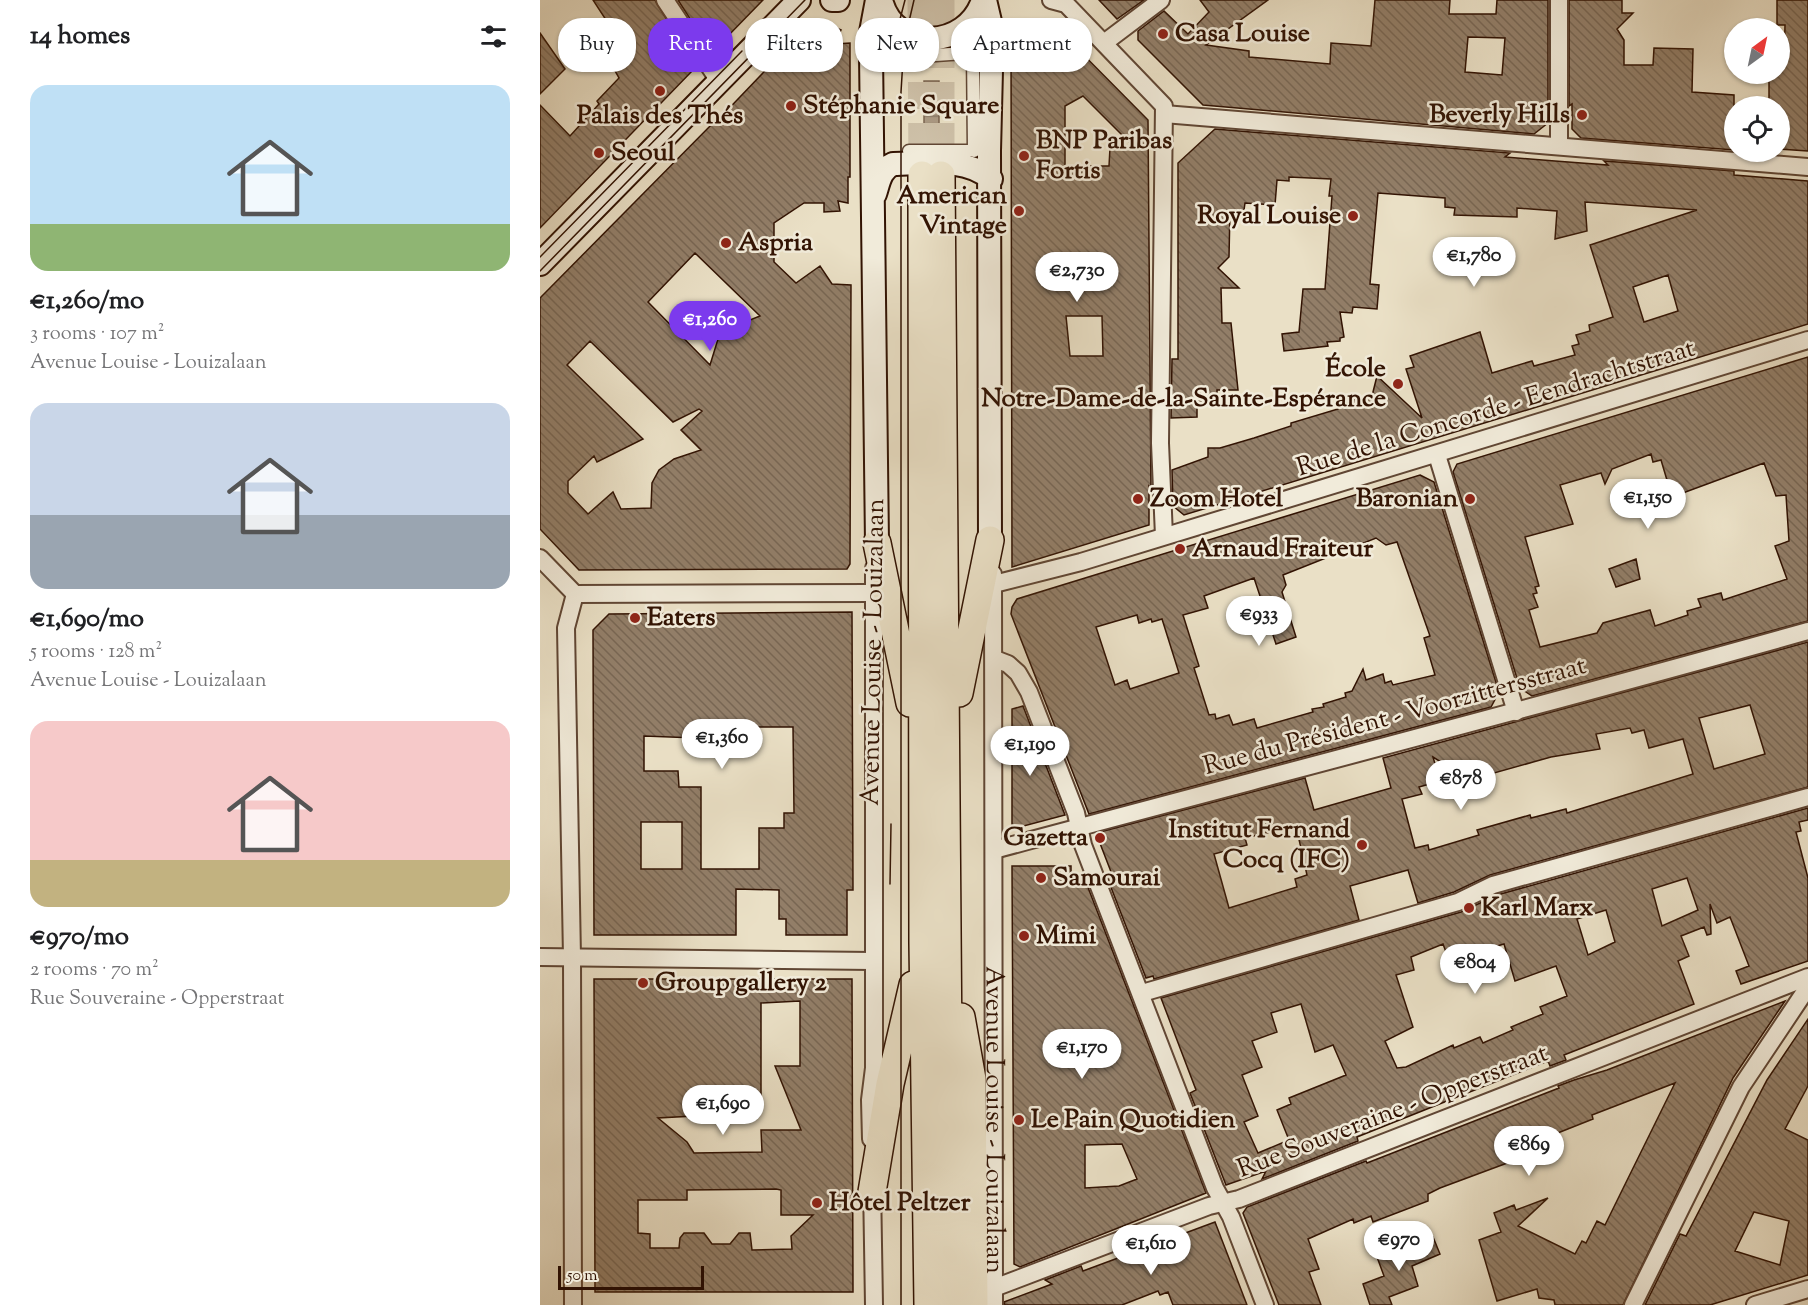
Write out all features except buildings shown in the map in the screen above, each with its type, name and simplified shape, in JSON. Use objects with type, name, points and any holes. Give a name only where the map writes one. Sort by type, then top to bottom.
[{"type":"highway","name":"Avenue Louise - Louizalaan","points":[[928,1305],[935,944],[932,175]]},
{"type":"highway","points":[[935,764],[956,729],[960,682],[990,540]]},
{"type":"highway","points":[[878,543],[935,764]]},
{"type":"highway","name":"Avenue Louise - Louizalaan","points":[[935,944],[950,1305]]},
{"type":"highway","points":[[935,944],[972,1079],[984,1136],[974,1305]]},
{"type":"highway","points":[[872,1192],[890,1084],[935,944]]},
{"type":"highway","points":[[972,1079],[994,1095]]},
{"type":"main road","points":[[540,264],[799,0]]},
{"type":"main road","points":[[832,0],[838,0]]},
{"type":"main road","points":[[879,0],[898,27],[919,38],[934,39],[961,31],[972,22],[984,0]]},
{"type":"main road","name":"Avenue Louise - Louizalaan","points":[[878,543],[871,43],[879,0]]},
{"type":"main road","name":"Avenue Louise - Louizalaan","points":[[984,0],[993,30],[989,151],[991,179],[990,540]]},
{"type":"main road","points":[[874,199],[881,176],[887,167],[893,165],[965,164],[979,168],[991,179]]},
{"type":"street","points":[[665,0],[719,81]]},
{"type":"street","points":[[1051,0],[1066,4],[1162,101],[1164,114],[1160,409],[1164,536]]},
{"type":"street","points":[[1104,43],[1161,0]]},
{"type":"street","points":[[1559,0],[1559,146]]},
{"type":"street","points":[[908,150],[973,151],[976,52],[939,55]]},
{"type":"street","points":[[1164,114],[1808,166]]},
{"type":"street","name":"Rue de la Concorde - Eendrachtstraat","points":[[994,585],[1081,562],[1437,455],[1808,340]]},
{"type":"street","points":[[1437,455],[1516,712]]},
{"type":"street","name":"Avenue Louise - Louizalaan","points":[[990,540],[994,585],[995,659],[994,1095],[984,1136],[994,1296]]},
{"type":"street","name":"Avenue Louise - Louizalaan","points":[[874,1305],[870,1100],[874,1068],[873,593],[878,543]]},
{"type":"street","points":[[540,558],[575,594],[873,593]]},
{"type":"street","points":[[573,1305],[573,957],[566,628],[575,594]]},
{"type":"street","name":"Rue du Président - Voorzittersstraat","points":[[994,850],[1341,756],[1516,712],[1808,631]]},
{"type":"street","points":[[995,659],[1013,668],[1029,692],[1076,813],[1083,845],[1264,1305]]},
{"type":"street","points":[[1142,993],[1447,905],[1493,885],[1808,797]]},
{"type":"street","points":[[540,957],[872,961]]},
{"type":"street","name":"Rue Souveraine - Opperstraat","points":[[994,1296],[1209,1206],[1239,1199],[1808,977]]},
{"type":"street","points":[[1633,1305],[1741,1087],[1808,987]]},
{"type":"street","points":[[1755,1305],[1808,1289]]},
{"type":"shaded area","points":[[924,81],[939,81],[939,144],[924,144]]},
{"type":"tunnel","points":[[921,0],[922,175]]},
{"type":"tunnel","points":[[941,0],[941,175]]},
{"type":"tram line","points":[[540,271],[805,0]]},
{"type":"tram line","points":[[900,18],[905,0]]},
{"type":"tram line","points":[[901,1305],[901,92],[904,43],[914,0]]},
{"type":"tram line","points":[[540,257],[742,51]]},
{"type":"tram line","points":[[890,884],[891,824]]},
{"type":"place","name":"Casa Louise","points":[[1163,34]]},
{"type":"place","name":"Palais des Thés","points":[[660,91]]},
{"type":"place","name":"Stéphanie Square","points":[[791,106]]},
{"type":"place","name":"Beverly Hills","points":[[1582,115]]},
{"type":"place","name":"Seoul","points":[[599,153]]},
{"type":"place","name":"BNP Paribas Fortis","points":[[1024,156]]},
{"type":"place","name":"American Vintage","points":[[1019,211]]},
{"type":"place","name":"Royal Louise","points":[[1353,216]]},
{"type":"place","name":"Aspria","points":[[726,243]]},
{"type":"place","name":"École Notre-Dame-de-la-Sainte-Espérance","points":[[1398,384]]},
{"type":"place","name":"Zoom Hotel","points":[[1138,499]]},
{"type":"place","name":"Baronian","points":[[1470,499]]},
{"type":"place","name":"Arnaud Fraiteur","points":[[1180,549]]},
{"type":"place","name":"Eaters","points":[[635,618]]},
{"type":"place","name":"Gazetta","points":[[1100,838]]},
{"type":"place","name":"Institut Fernand Cocq (IFC)","points":[[1362,845]]},
{"type":"place","name":"Samourai","points":[[1041,878]]},
{"type":"place","name":"Karl Marx","points":[[1469,908]]},
{"type":"place","name":"Mimi","points":[[1024,936]]},
{"type":"place","name":"Group gallery 2","points":[[643,983]]},
{"type":"place","name":"Le Pain Quotidien","points":[[1019,1120]]},
{"type":"place","name":"Hôtel Peltzer","points":[[817,1203]]}]
